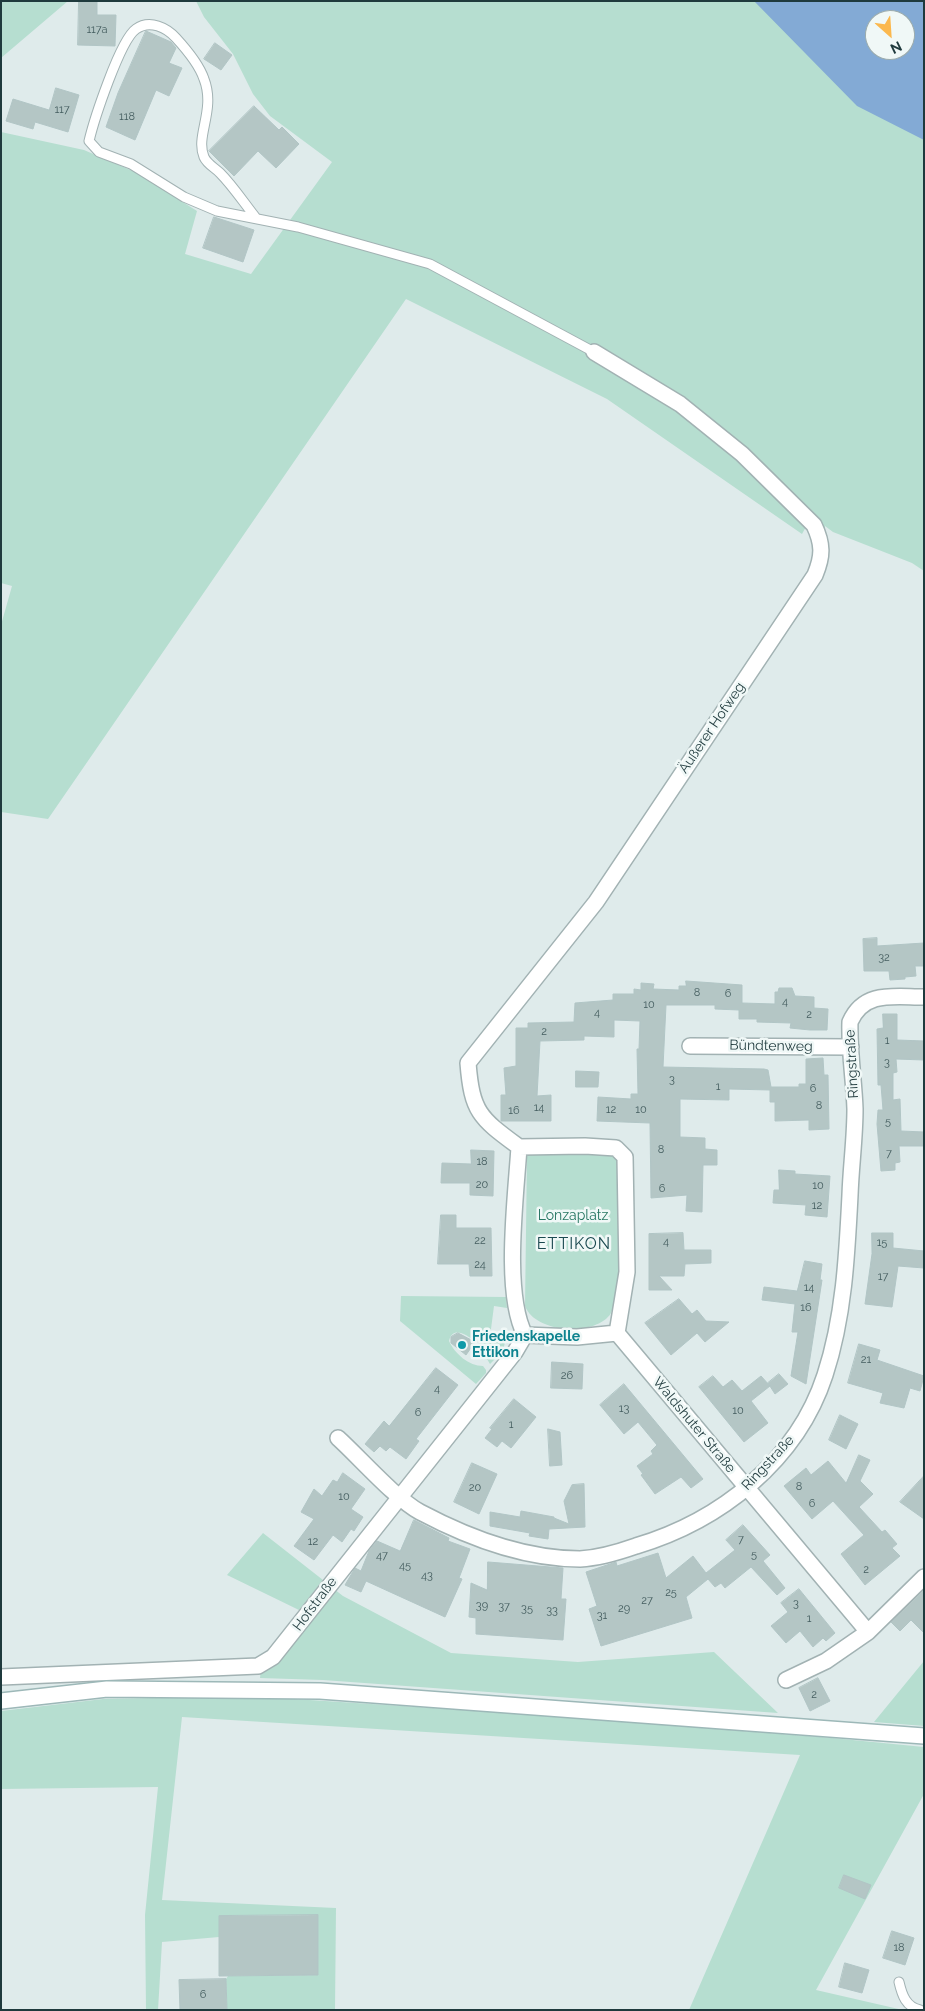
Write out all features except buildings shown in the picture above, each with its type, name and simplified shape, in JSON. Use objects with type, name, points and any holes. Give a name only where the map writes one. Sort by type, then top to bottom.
[{"type":"street","name":"Äußerer Hofweg","points":[[519,1147],[491,1125],[475,1106],[470,1088],[468,1063],[596,902],[815,575],[822,556],[821,540],[814,525],[742,454],[680,404],[594,352]]},
{"type":"street","name":"Ringstraße","points":[[338,1438],[417,1511],[486,1542],[532,1554],[581,1559],[622,1551],[677,1532],[704,1519],[747,1488],[773,1463],[800,1429],[824,1377],[834,1339],[842,1301],[854,1152],[855,1109],[850,1022],[854,1013],[873,998],[924,997]]},
{"type":"street","name":"Bündtenweg","points":[[690,1046],[851,1047]]},
{"type":"street","points":[[585,1146],[616,1148],[625,1157],[627,1272],[617,1333],[577,1337],[525,1335],[518,1322],[513,1269],[519,1147],[585,1146]]},
{"type":"street","name":"Waldshuter Straße","points":[[617,1333],[868,1632]]},
{"type":"street","name":"Hofstraße","points":[[1,1677],[258,1666],[273,1657],[515,1352],[525,1335]]},
{"type":"street","points":[[786,1680],[826,1661],[868,1632],[924,1577]]},
{"type":"street","points":[[1,1701],[107,1690],[320,1691],[924,1736]]},
{"type":"lane","points":[[256,218],[220,173],[205,160],[201,147],[210,101],[204,79],[188,50],[163,28],[152,25],[134,30],[122,50],[93,123],[89,141],[99,152],[131,164],[184,197],[217,211],[298,227],[430,264],[594,352]]},
{"type":"lane","points":[[899,1982],[903,1997],[914,2008],[920,2010]]},
{"type":"green space","points":[[1,1],[68,1],[1,58]]},
{"type":"green space","points":[[196,1],[924,1],[924,571],[912,563],[833,532],[825,526],[825,531],[807,525],[802,534],[607,399],[406,299],[48,819],[1,812],[1,625],[12,586],[1,583],[1,132],[84,150],[135,172],[197,211],[185,254],[251,274],[332,162],[270,116],[253,94],[233,54],[204,17]]},
{"type":"green space","name":"Lonzaplatz","points":[[610,1152],[619,1157],[621,1238],[619,1282],[616,1300],[607,1318],[596,1325],[582,1329],[562,1329],[546,1324],[531,1316],[525,1306],[527,1156],[530,1153]]},
{"type":"green space","points":[[401,1296],[506,1297],[507,1308],[494,1306],[491,1329],[472,1339],[462,1333],[455,1333],[449,1341],[455,1350],[468,1362],[483,1366],[486,1370],[486,1373],[476,1384],[400,1321]]},
{"type":"green space","points":[[508,1334],[502,1352],[490,1364],[478,1344],[491,1335]]},
{"type":"green space","points":[[263,1533],[323,1580],[299,1610],[227,1575]]},
{"type":"green space","points":[[334,1589],[343,1596],[451,1653],[578,1662],[714,1652],[778,1713],[323,1680],[260,1678],[261,1669]]},
{"type":"green space","points":[[924,1661],[924,1726],[874,1722]]},
{"type":"green space","points":[[248,1696],[541,1715],[924,1747],[924,1794],[816,1990],[903,2010],[689,2010],[800,1755],[182,1717],[162,1900],[336,1908],[335,2010],[227,2010],[226,1979],[228,1976],[318,1975],[318,1915],[219,1916],[219,1937],[162,1942],[158,2010],[146,2010],[145,1915],[158,1787],[1,1789],[1,1711],[103,1699]]},
{"type":"water","points":[[754,1],[924,1],[924,140],[857,106]]},
{"type":"place","name":"Friedenskapelle Ettikon","points":[[462,1345]]},
{"type":"district","name":"ETTIKON","points":[[574,1244]]}]
